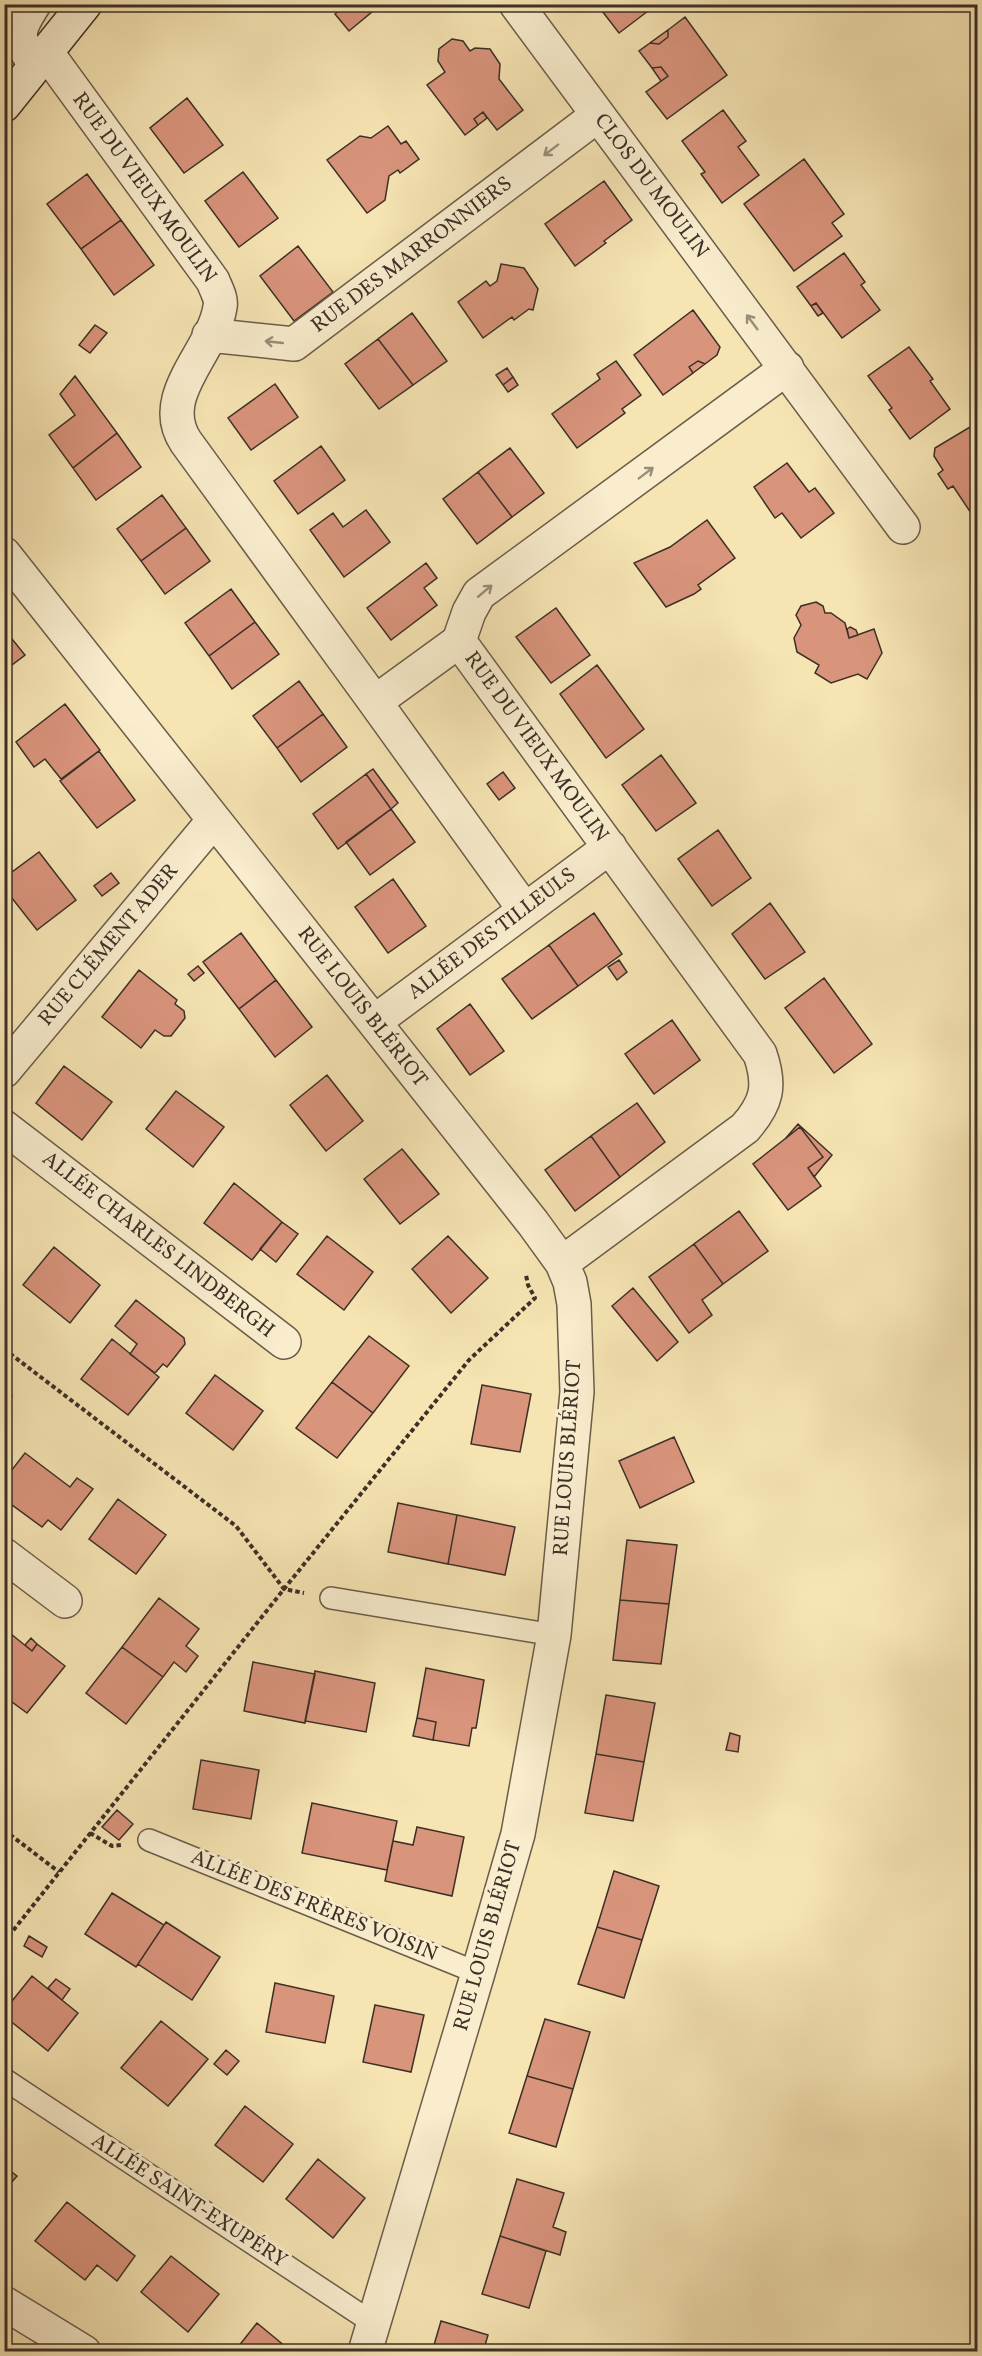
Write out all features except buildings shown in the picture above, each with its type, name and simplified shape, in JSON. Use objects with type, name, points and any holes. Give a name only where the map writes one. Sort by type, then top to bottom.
[{"type":"street","name":"RUE DU VIEUX MOULIN","points":[[34,4],[20,25],[20,39],[24,49],[41,59],[213,281],[221,306],[180,397],[176,414],[179,432],[375,702],[459,641],[760,1054],[767,1074],[766,1091],[759,1112],[745,1128],[562,1263]]},
{"type":"street","points":[[4,105],[85,4]]},
{"type":"street","name":"CLOS DU MOULIN","points":[[516,4],[903,527]]},
{"type":"street","name":"RUE DES MARRONNIERS","points":[[209,335],[294,344],[598,115]]},
{"type":"street","points":[[459,641],[469,612],[479,594],[787,369]]},
{"type":"street","name":"RUE LOUIS BLÉRIOT","points":[[4,554],[562,1263],[570,1282],[574,1304],[577,1392],[554,1635],[518,1834],[369,2337]]},
{"type":"street","points":[[375,702],[524,909]]},
{"type":"street","name":"RUE CLÉMENT ADER","points":[[4,1071],[214,820]]},
{"type":"street","name":"ALLÉE DES TILLEULS","points":[[374,1022],[610,847]]},
{"type":"street","name":"ALLÉE CHARLES LINDBERGH","points":[[4,1127],[284,1342]]},
{"type":"street","points":[[4,1555],[65,1601]]},
{"type":"street","points":[[4,2303],[84,2352]]},
{"type":"lane","points":[[332,1598],[554,1635]]},
{"type":"lane","name":"ALLÉE DES FRÈRES VOISIN","points":[[149,1840],[478,1973]]},
{"type":"lane","name":"ALLÉE SAINT-EXUPÉRY","points":[[4,2079],[369,2337]]},
{"type":"path","points":[[4,1942],[469,1360],[535,1298],[528,1285],[525,1272]]},
{"type":"path","points":[[4,1349],[236,1526],[284,1589]]},
{"type":"path","points":[[4,1830],[59,1872]]}]
